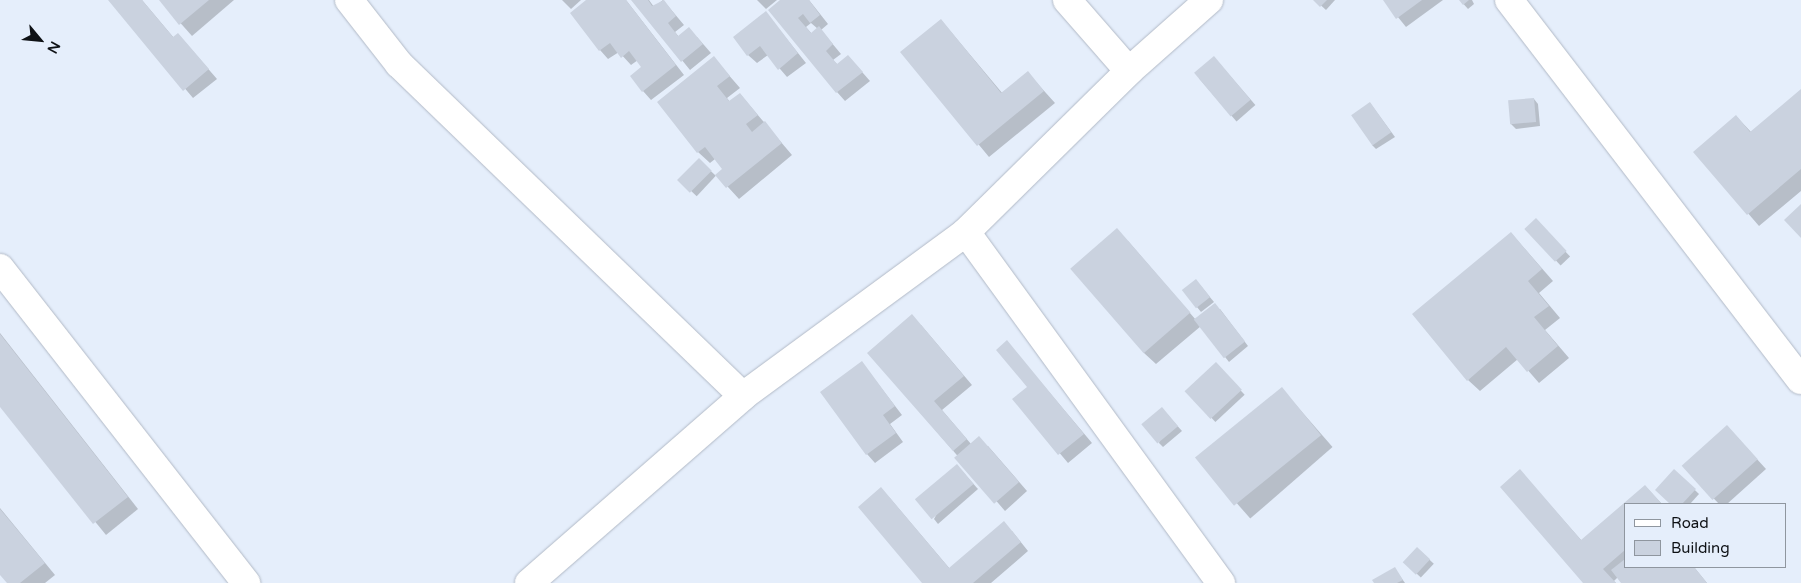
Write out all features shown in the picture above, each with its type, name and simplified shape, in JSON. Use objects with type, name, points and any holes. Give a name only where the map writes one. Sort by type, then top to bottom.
[{"type":"street","points":[[349,0],[399,64],[743,396]]},
{"type":"street","points":[[1067,0],[1129,71]]},
{"type":"street","points":[[529,583],[743,396],[966,232],[1129,71],[1209,0]]},
{"type":"street","points":[[1509,0],[1801,380]]},
{"type":"street","points":[[966,232],[1221,583]]},
{"type":"street","points":[[0,268],[246,583]]},
{"type":"building","points":[[108,0],[142,0],[173,37],[178,33],[209,69],[183,91]]},
{"type":"building","points":[[159,0],[209,0],[179,25]]},
{"type":"building","points":[[586,0],[626,0],[676,65],[642,92],[630,76],[641,67],[629,51],[621,58],[610,43],[599,51],[570,13]]},
{"type":"building","points":[[631,0],[648,0],[652,6],[664,0],[676,16],[668,23],[678,36],[689,27],[703,44],[681,62]]},
{"type":"building","points":[[780,0],[809,0],[820,15],[810,23],[803,14],[798,18],[811,33],[819,26],[833,44],[826,51],[837,64],[848,55],[863,72],[836,93],[768,10]]},
{"type":"building","points":[[1313,0],[1327,0],[1320,7]]},
{"type":"building","points":[[1383,0],[1422,0],[1396,19]]},
{"type":"building","points":[[1459,0],[1469,0],[1463,5]]},
{"type":"building","points":[[766,11],[798,53],[778,70],[760,46],[747,56],[733,37]]},
{"type":"building","points":[[941,19],[1001,93],[1028,71],[1044,91],[977,146],[900,52]]},
{"type":"building","points":[[714,56],[730,76],[717,86],[729,101],[740,93],[758,115],[746,124],[752,132],[765,121],[782,143],[726,188],[715,175],[722,169],[705,147],[697,153],[657,102]]},
{"type":"building","points":[[1214,56],[1251,100],[1231,116],[1194,73]]},
{"type":"building","points":[[1801,89],[1801,169],[1747,215],[1693,152],[1736,115],[1750,132]]},
{"type":"building","points":[[1534,98],[1536,122],[1510,124],[1508,100]]},
{"type":"building","points":[[1370,102],[1391,132],[1372,146],[1351,115]]},
{"type":"building","points":[[699,158],[712,171],[690,193],[677,180]]},
{"type":"building","points":[[1801,204],[1801,238],[1784,220]]},
{"type":"building","points":[[1536,218],[1567,251],[1555,262],[1524,229]]},
{"type":"building","points":[[1117,228],[1190,313],[1144,353],[1070,269]]},
{"type":"building","points":[[1511,232],[1542,269],[1528,281],[1549,306],[1534,317],[1558,346],[1527,372],[1506,347],[1467,381],[1412,314]]},
{"type":"building","points":[[1196,279],[1210,297],[1196,308],[1182,290]]},
{"type":"building","points":[[1215,303],[1245,342],[1224,358],[1194,320]]},
{"type":"building","points":[[912,314],[964,376],[934,401],[967,439],[953,451],[867,353]]},
{"type":"building","points":[[0,334],[128,497],[93,524],[0,407]]},
{"type":"building","points":[[1007,340],[1084,434],[1058,455],[1012,399],[1027,387],[996,350]]},
{"type":"building","points":[[862,361],[895,406],[883,415],[896,433],[866,455],[820,392]]},
{"type":"building","points":[[1216,362],[1242,390],[1210,419],[1185,391]]},
{"type":"building","points":[[1282,387],[1321,435],[1234,506],[1195,457]]},
{"type":"building","points":[[1162,407],[1178,426],[1157,444],[1141,424]]},
{"type":"building","points":[[1727,425],[1758,459],[1712,500],[1682,466]]},
{"type":"building","points":[[979,436],[1019,482],[994,504],[954,458]]},
{"type":"building","points":[[957,464],[974,484],[932,519],[915,499]]},
{"type":"building","points":[[1520,469],[1581,540],[1624,503],[1624,551],[1603,569],[1616,583],[1583,583],[1500,487]]},
{"type":"building","points":[[1674,469],[1696,489],[1683,503],[1669,503],[1655,490]]},
{"type":"building","points":[[1645,485],[1661,503],[1624,503]]},
{"type":"building","points":[[881,487],[949,568],[1004,521],[1021,542],[973,583],[922,583],[858,507]]},
{"type":"building","points":[[0,509],[45,563],[20,583],[7,583],[0,575]]},
{"type":"building","points":[[1417,547],[1430,559],[1416,575],[1403,562]]},
{"type":"building","points":[[1624,560],[1624,568],[1695,568],[1707,583],[1621,583],[1611,570]]},
{"type":"building","points":[[1395,567],[1403,580],[1397,583],[1374,583],[1372,580]]}]
